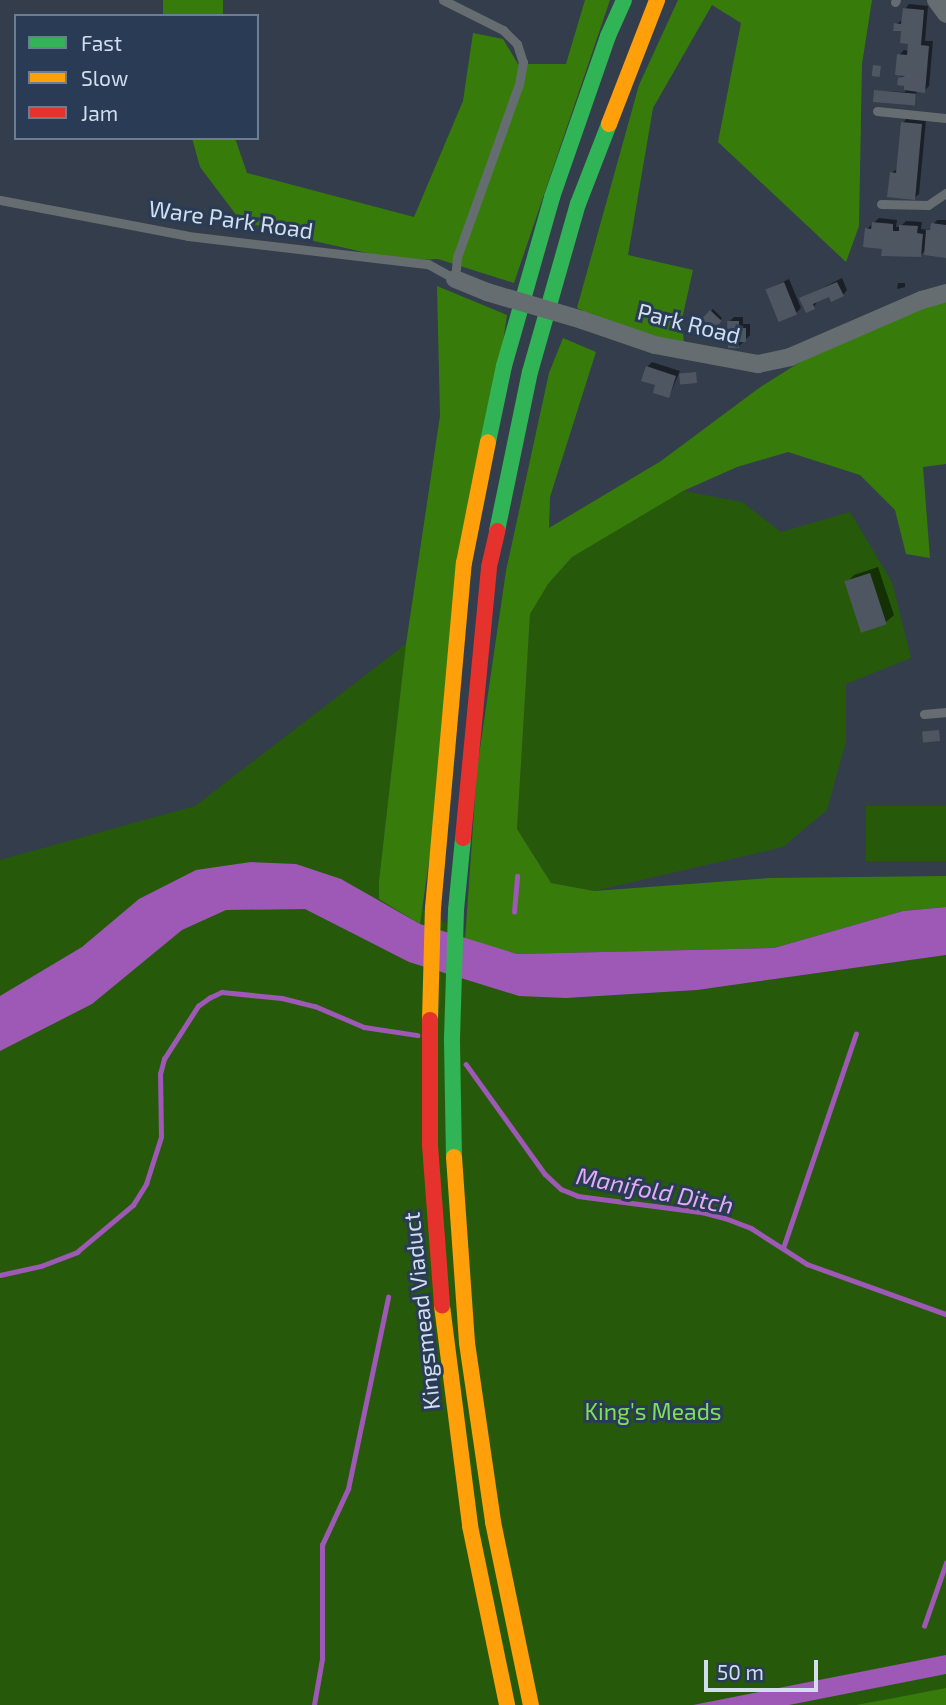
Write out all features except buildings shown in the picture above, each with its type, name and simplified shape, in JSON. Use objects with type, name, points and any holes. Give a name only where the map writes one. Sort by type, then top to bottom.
[{"type":"highway","name":"Kingsmead Viaduct","points":[[507,1705],[470,1526],[445,1346],[430,1145],[429,1043],[433,908],[464,563],[501,379],[552,197],[608,36],[624,0]]},
{"type":"highway","name":"Kingsmead Viaduct","points":[[531,1705],[493,1522],[467,1343],[453,1141],[452,1038],[456,910],[488,567],[530,372],[579,204],[657,0]]},
{"type":"street","points":[[936,0],[946,14]]},
{"type":"street","name":"Park Road","points":[[456,279],[486,292],[655,345],[758,364],[790,357],[922,300],[946,293]]},
{"type":"lane","points":[[443,0],[503,30],[517,44],[523,62],[519,85],[454,266],[456,279]]},
{"type":"lane","points":[[877,111],[946,118]]},
{"type":"lane","points":[[881,204],[928,205],[946,193]]},
{"type":"lane","name":"Ware Park Road","points":[[0,200],[188,236],[428,264],[456,279]]},
{"type":"lane","points":[[924,714],[946,712]]},
{"type":"green space","points":[[163,0],[223,0],[223,14],[163,14]]},
{"type":"green space","points":[[585,0],[610,0],[514,283],[438,259],[403,261],[292,236],[240,220],[200,167],[193,140],[236,140],[247,173],[414,217],[463,101],[473,33],[503,39],[518,64],[566,64]]},
{"type":"green space","points":[[678,0],[872,0],[862,64],[859,226],[846,262],[718,142],[741,23],[712,5],[653,108],[628,255],[693,270],[682,319],[684,345],[635,334],[577,308],[639,85]]},
{"type":"green space","points":[[437,286],[507,315],[420,924],[379,899],[379,881],[406,644],[440,416]]},
{"type":"green space","points":[[946,297],[946,464],[923,467],[930,558],[906,554],[895,510],[860,475],[788,452],[737,467],[683,491],[572,557],[548,584],[530,614],[517,829],[551,883],[594,891],[770,878],[946,876],[946,907],[903,911],[774,948],[517,954],[465,940],[477,769],[506,571],[549,373],[563,338],[596,352],[550,497],[549,528],[661,461],[759,388],[805,359]]},
{"type":"green space","points":[[683,491],[742,502],[781,532],[850,512],[892,582],[911,658],[846,684],[846,742],[827,810],[783,847],[594,891],[551,883],[517,829],[530,613],[548,584],[572,557],[639,508]]},
{"type":"green space","name":"King's Meads","points":[[406,644],[379,881],[566,998],[697,990],[946,955],[946,1705],[0,1705],[0,860],[195,806]]},
{"type":"green space","points":[[866,806],[946,806],[946,861],[866,861]]},
{"type":"green space","points":[[946,1688],[946,1705],[856,1705],[889,1699]]},
{"type":"shaded area","points":[[251,862],[296,864],[341,879],[420,924],[517,954],[774,948],[903,911],[946,907],[946,955],[697,990],[566,998],[519,996],[409,962],[305,909],[226,910],[182,930],[92,1004],[0,1051],[0,996],[82,947],[139,899],[196,870]]},
{"type":"shaded area","points":[[946,1655],[946,1674],[789,1705],[693,1705]]},
{"type":"waterway","points":[[514,912],[517,876]]},
{"type":"waterway","points":[[0,1275],[41,1266],[77,1252],[133,1205],[146,1184],[161,1137],[160,1074],[164,1059],[198,1006],[209,998],[222,992],[282,998],[315,1006],[364,1027],[417,1035]]},
{"type":"waterway","points":[[783,1248],[856,1034]]},
{"type":"waterway","name":"Manifold Ditch","points":[[466,1064],[545,1174],[561,1189],[578,1196],[702,1212],[725,1218],[751,1228],[807,1264],[946,1314]]},
{"type":"waterway","points":[[314,1705],[322,1659],[322,1545],[348,1489],[388,1297]]},
{"type":"waterway","points":[[924,1626],[946,1563]]},
{"type":"traffic: fast","points":[[488,442],[504,366],[552,197],[608,36],[624,0]]},
{"type":"traffic: fast","points":[[497,531],[530,372],[578,204],[609,124]]},
{"type":"traffic: fast","points":[[454,1157],[452,1038],[456,910],[463,838]]},
{"type":"traffic: slow","points":[[609,124],[657,0]]},
{"type":"traffic: slow","points":[[430,1020],[433,908],[464,563],[488,442]]},
{"type":"traffic: slow","points":[[454,1157],[467,1343],[493,1522],[531,1705]]},
{"type":"traffic: slow","points":[[442,1306],[470,1526],[507,1705]]},
{"type":"traffic: jam","points":[[463,838],[489,567],[497,531]]},
{"type":"traffic: jam","points":[[430,1020],[430,1145],[442,1306]]}]
